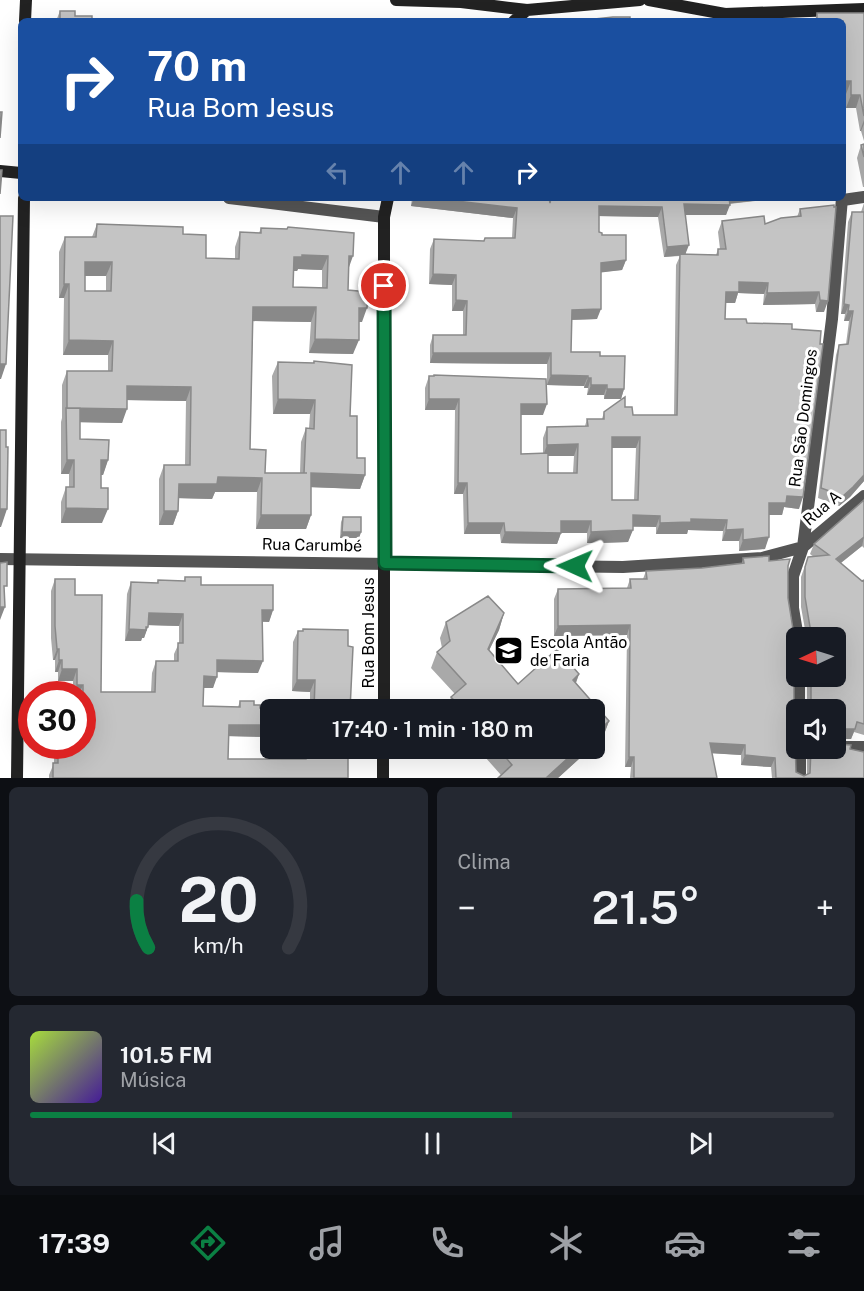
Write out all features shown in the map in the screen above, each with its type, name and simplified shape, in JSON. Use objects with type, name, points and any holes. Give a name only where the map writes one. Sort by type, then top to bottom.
[{"type":"street","points":[[26,0],[26,18]]},
{"type":"street","points":[[396,0],[461,3],[528,10],[640,0]]},
{"type":"street","points":[[649,0],[728,17],[864,9]]},
{"type":"street","points":[[518,18],[528,10]]},
{"type":"street","points":[[0,171],[18,173]]},
{"type":"street","points":[[846,199],[864,197]]},
{"type":"street","points":[[17,778],[24,201]]},
{"type":"street","points":[[253,201],[384,217]]},
{"type":"street","name":"Rua Bom Jesus","points":[[384,699],[384,217],[387,201]]},
{"type":"street","name":"Rua São Domingos","points":[[796,627],[793,608],[793,576],[803,547],[832,319],[842,201]]},
{"type":"street","name":"Rua A","points":[[803,547],[864,496]]},
{"type":"street","name":"Rua Carumbé","points":[[0,559],[623,567],[762,558],[803,547]]},
{"type":"street","points":[[846,747],[864,747]]},
{"type":"street","points":[[383,759],[383,778]]},
{"type":"street","points":[[800,759],[800,778]]},
{"type":"building","points":[[60,11],[75,11],[75,16],[92,16],[92,18],[60,18]]},
{"type":"building","points":[[817,13],[864,13],[864,116],[860,95],[851,95],[851,81],[846,81],[846,18],[817,18]]},
{"type":"building","points":[[0,112],[2,112],[0,138]]},
{"type":"building","points":[[0,170],[2,170],[0,194]]},
{"type":"building","points":[[457,201],[550,201],[550,203],[550,201],[729,201],[730,205],[684,204],[689,245],[667,247],[662,207],[599,206],[599,232],[602,235],[626,235],[626,260],[601,263],[601,309],[572,310],[571,352],[600,352],[600,356],[625,356],[624,389],[607,389],[607,385],[591,385],[591,378],[588,376],[551,375],[551,353],[433,353],[433,335],[466,335],[467,301],[456,300],[456,275],[433,274],[434,239],[484,241],[485,238],[515,238],[517,208]]},
{"type":"building","points":[[834,205],[836,207],[828,301],[820,300],[819,292],[767,293],[768,283],[739,282],[739,292],[726,292],[725,319],[746,319],[747,323],[792,324],[792,329],[821,331],[820,344],[823,344],[803,497],[787,496],[786,503],[769,503],[769,537],[743,540],[743,529],[726,530],[727,520],[691,519],[691,522],[660,523],[660,516],[633,515],[633,530],[591,532],[591,521],[561,521],[561,533],[505,532],[504,523],[468,523],[467,483],[458,483],[459,399],[429,399],[429,376],[546,379],[547,404],[521,404],[521,454],[548,453],[548,473],[577,473],[578,444],[547,445],[547,427],[588,426],[587,419],[604,419],[604,412],[625,397],[625,407],[632,407],[633,415],[677,415],[680,254],[718,255],[718,249],[726,249],[722,221],[764,216],[765,224],[781,218],[801,216],[800,209]],"holes":[[[612,437],[640,437],[638,500],[612,500]]]},
{"type":"building","points":[[852,212],[864,212],[864,475],[843,496],[821,488],[839,345],[848,344],[853,311],[848,311],[849,305],[844,304]]},
{"type":"building","points":[[0,216],[13,216],[6,364],[0,364]]},
{"type":"building","points":[[97,224],[183,227],[183,234],[206,235],[206,258],[239,259],[240,232],[261,233],[261,228],[287,229],[288,227],[354,233],[353,256],[349,256],[348,290],[368,292],[367,308],[359,308],[359,340],[315,339],[316,307],[253,307],[250,449],[266,450],[265,473],[304,473],[306,428],[314,429],[315,400],[278,399],[278,362],[314,363],[314,361],[352,365],[350,416],[357,416],[357,458],[365,458],[365,475],[311,473],[311,515],[261,515],[262,478],[218,477],[217,484],[179,484],[178,511],[164,511],[164,465],[190,465],[191,387],[127,386],[127,409],[67,408],[67,371],[112,371],[113,341],[69,340],[69,284],[64,284],[65,237],[96,237]],"holes":[[[302,255],[328,256],[327,288],[293,287],[294,257],[302,257]],[[85,262],[112,262],[111,291],[85,291]]]},
{"type":"building","points":[[66,408],[80,408],[80,439],[109,440],[108,460],[101,460],[101,488],[108,488],[108,509],[66,508],[66,487],[74,487],[74,460],[67,460]]},
{"type":"building","points":[[0,430],[6,430],[6,447],[8,447],[7,509],[0,509]]},
{"type":"building","points":[[864,500],[864,537],[836,559],[862,581],[864,580],[864,724],[857,722],[855,729],[846,729],[846,699],[811,699],[811,687],[846,687],[846,627],[810,627],[805,597],[805,567],[808,557],[829,555],[814,544]]},
{"type":"building","points":[[343,517],[361,517],[361,532],[342,532]]},
{"type":"building","points":[[769,556],[769,561],[790,559],[788,598],[793,627],[786,627],[786,687],[794,687],[794,699],[786,699],[786,759],[796,759],[796,772],[804,776],[810,773],[811,759],[846,759],[846,745],[851,745],[850,749],[864,752],[864,778],[776,778],[775,758],[745,755],[745,745],[710,743],[717,778],[634,778],[634,757],[629,757],[630,625],[558,626],[558,589],[631,588],[630,579],[647,579],[646,571],[744,563],[743,558]]},
{"type":"building","points":[[7,562],[7,586],[4,586],[5,607],[0,607],[0,563]]},
{"type":"building","points":[[185,577],[201,577],[201,585],[273,585],[273,610],[262,610],[263,661],[217,660],[217,677],[204,676],[203,706],[240,707],[240,701],[254,701],[254,705],[260,705],[260,725],[229,725],[228,759],[348,759],[348,778],[53,778],[53,763],[58,763],[58,759],[96,759],[96,681],[77,681],[77,669],[62,669],[55,626],[55,579],[75,579],[75,595],[102,595],[101,692],[155,692],[156,661],[178,661],[178,643],[183,643],[183,614],[149,613],[146,630],[129,629],[131,582],[185,581]]},
{"type":"building","points":[[488,596],[504,613],[488,649],[518,684],[557,649],[579,674],[573,680],[590,699],[453,699],[451,697],[466,684],[437,652],[450,641],[446,622]]},
{"type":"building","points":[[303,629],[348,630],[348,646],[353,647],[351,699],[314,699],[315,680],[297,680],[298,631],[303,631]]},
{"type":"building","points":[[507,759],[567,759],[546,778],[498,778],[512,765]]},
{"type":"place","name":"Escola Antão de Faria","points":[[509,651]]},
{"type":"route","points":[[384,286],[385,563],[575,566]]}]
